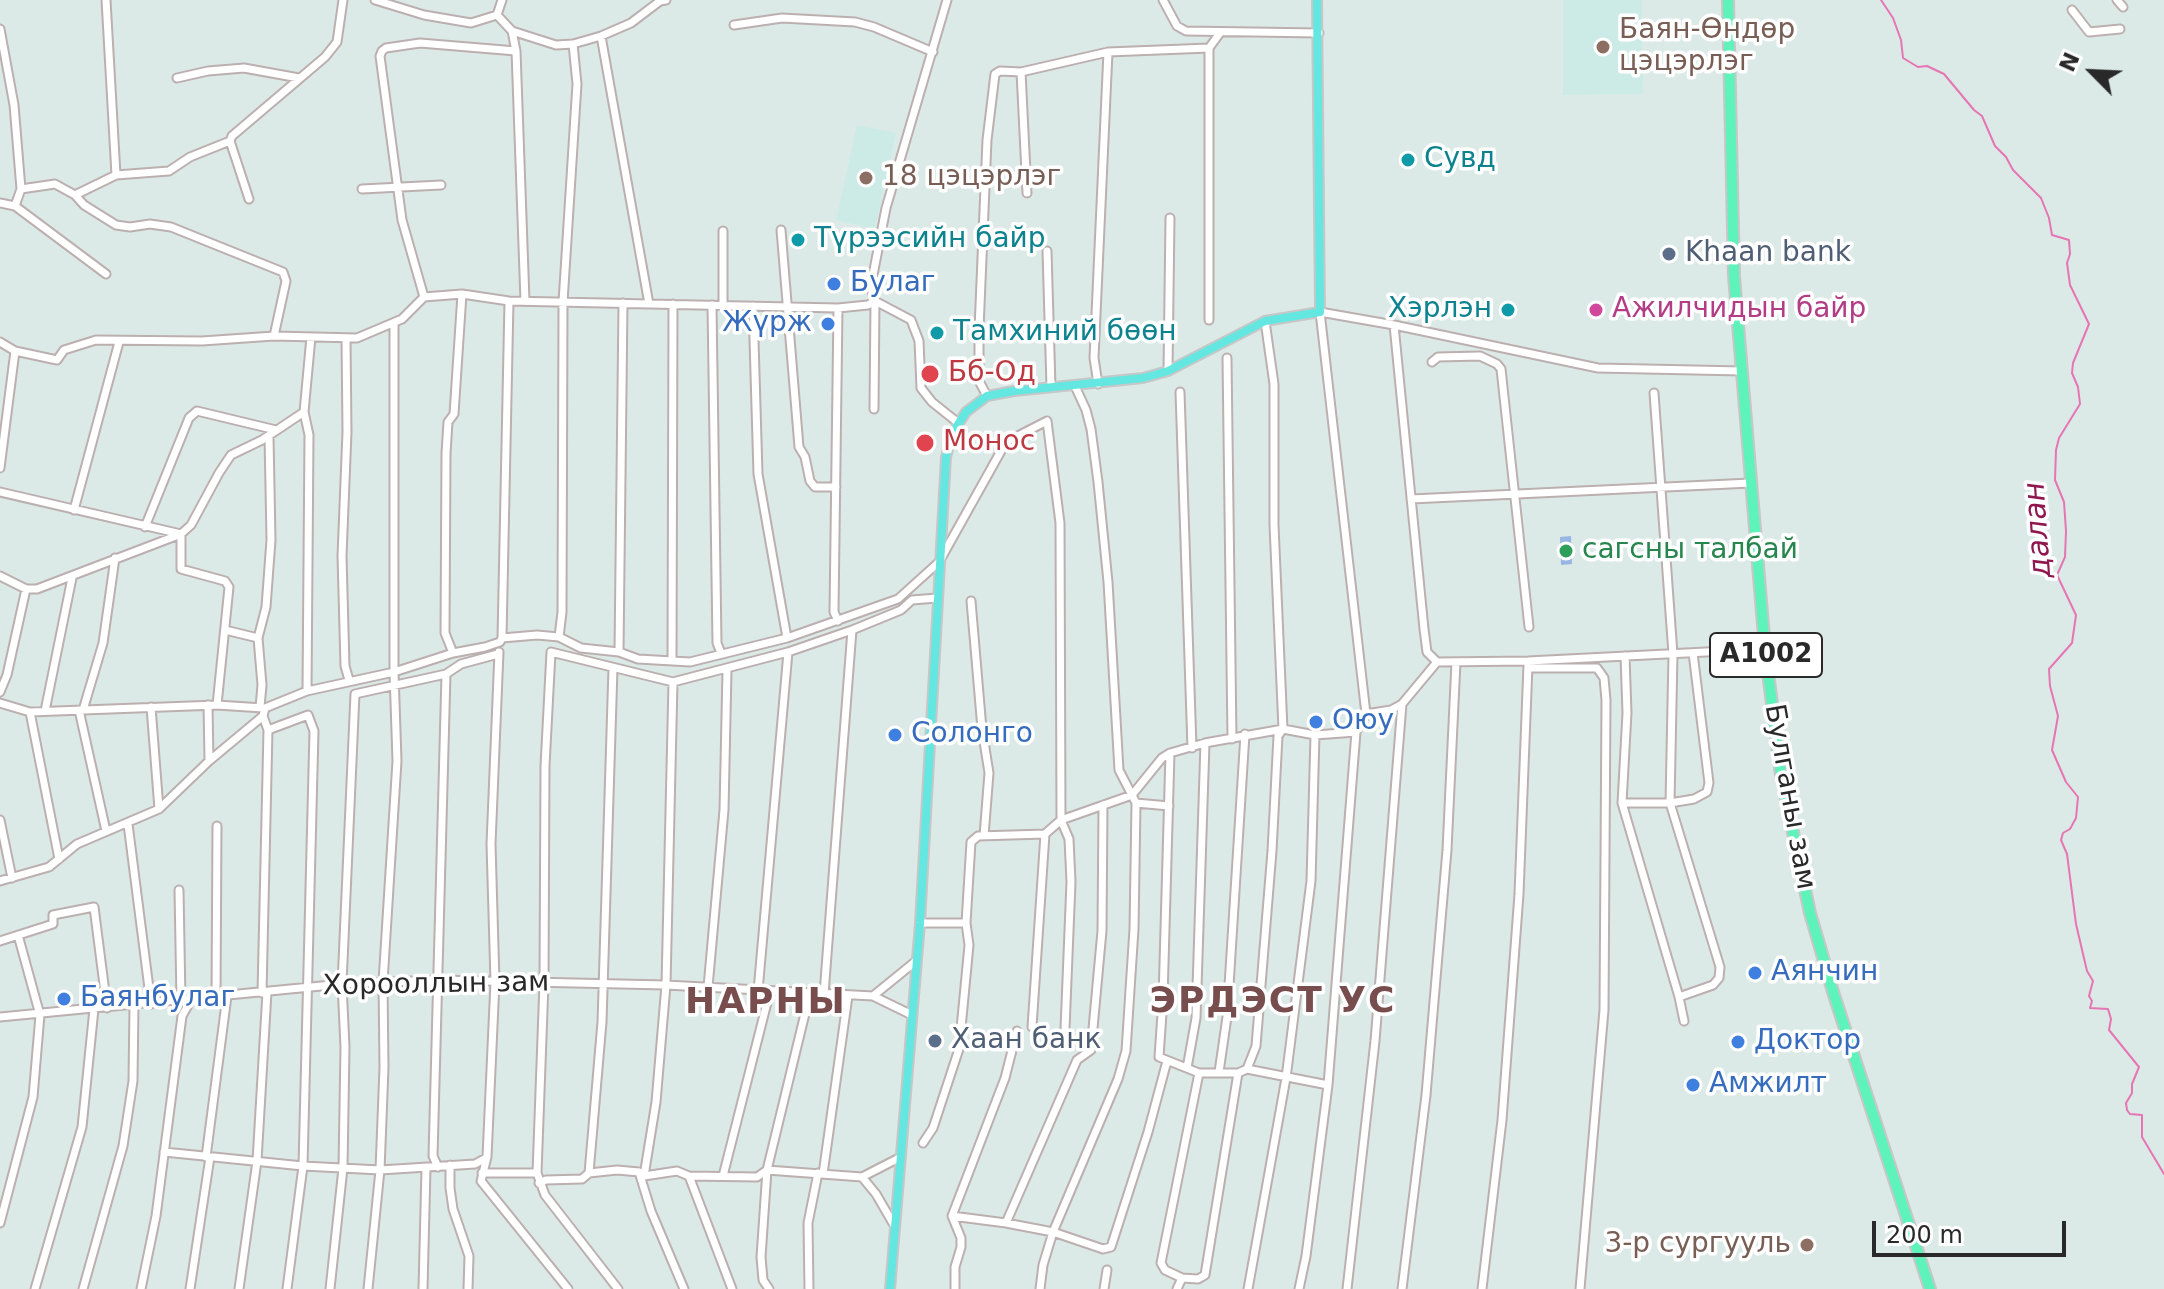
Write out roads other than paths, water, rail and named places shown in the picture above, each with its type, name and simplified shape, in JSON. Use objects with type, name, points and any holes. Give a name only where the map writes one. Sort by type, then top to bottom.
[{"type":"highway","name":"Булганы зам","points":[[1728,0],[1734,276],[1765,649],[1781,775],[1810,913],[1930,1289]]},
{"type":"main road","points":[[890,1289],[920,923],[946,457],[957,422],[987,396],[1143,378],[1168,371],[1265,321],[1320,312],[1317,0]]},
{"type":"street","points":[[106,0],[116,175]]},
{"type":"street","points":[[249,199],[230,141],[232,136],[325,57],[337,42],[343,0]]},
{"type":"street","points":[[375,0],[424,15],[471,23],[497,15]]},
{"type":"street","points":[[403,8],[409,0]]},
{"type":"street","points":[[497,15],[502,0]]},
{"type":"street","points":[[497,15],[512,31],[556,45],[573,44],[631,23],[660,1],[666,0]]},
{"type":"street","points":[[874,409],[873,275],[886,208],[947,0]]},
{"type":"street","points":[[1163,0],[1177,26],[1195,32],[1319,33]]},
{"type":"street","points":[[2072,10],[2089,32],[2120,29]]},
{"type":"street","points":[[734,25],[782,18],[855,22],[933,52]]},
{"type":"street","points":[[0,29],[14,105],[21,189],[15,206]]},
{"type":"street","points":[[512,31],[516,51],[525,301]]},
{"type":"street","points":[[1209,320],[1209,48],[1220,33]]},
{"type":"street","points":[[601,36],[649,304]]},
{"type":"street","points":[[424,297],[407,240],[397,187],[380,56],[386,48],[420,43],[516,51]]},
{"type":"street","points":[[559,637],[562,612],[563,302],[577,84],[573,44]]},
{"type":"street","points":[[987,396],[979,381],[979,329],[995,74],[1000,71],[1021,72],[1108,52],[1209,48]]},
{"type":"street","points":[[1098,384],[1094,358],[1108,52]]},
{"type":"street","points":[[177,78],[244,68],[299,78]]},
{"type":"street","points":[[1021,72],[1027,193]]},
{"type":"street","points":[[75,195],[116,175],[169,171],[201,152],[230,141]]},
{"type":"street","points":[[21,189],[55,184],[116,225],[171,227],[283,272],[286,281],[274,336]]},
{"type":"street","points":[[362,189],[441,185]]},
{"type":"street","points":[[0,203],[15,206],[106,274]]},
{"type":"street","points":[[1168,371],[1170,218]]},
{"type":"street","points":[[781,230],[799,447],[805,457],[810,481],[815,487],[836,487]]},
{"type":"street","points":[[723,231],[723,306]]},
{"type":"street","points":[[1047,251],[1051,387]]},
{"type":"street","points":[[0,342],[15,351],[57,360],[64,350],[96,340],[119,342],[274,336],[357,338],[394,323],[424,297],[462,294],[509,301],[838,308],[868,305],[875,301]]},
{"type":"street","points":[[453,653],[445,633],[446,453],[448,422],[454,414],[462,294]]},
{"type":"street","points":[[509,301],[501,640],[491,844],[495,982],[487,1157],[481,1181],[568,1289]]},
{"type":"street","points":[[875,301],[911,320],[919,341],[921,388],[932,402],[957,422]]},
{"type":"street","points":[[619,652],[623,303]]},
{"type":"street","points":[[672,659],[673,304]]},
{"type":"street","points":[[712,305],[717,643],[721,653]]},
{"type":"street","points":[[753,306],[758,474],[787,638]]},
{"type":"street","points":[[838,308],[834,612],[838,621]]},
{"type":"street","points":[[1299,1289],[1328,1085],[1356,732],[1366,714],[1320,312],[1598,368],[1742,371]]},
{"type":"street","points":[[1247,1069],[1256,1046],[1278,736],[1283,729],[1274,525],[1274,384],[1265,321]]},
{"type":"street","points":[[368,1289],[380,1170],[383,982],[397,761],[394,323]]},
{"type":"street","points":[[1394,325],[1427,652],[1437,662],[1597,668],[1604,678],[1604,1010],[1580,1289]]},
{"type":"street","points":[[307,691],[309,435],[304,412],[311,337]]},
{"type":"street","points":[[346,339],[347,432],[342,556],[345,666],[349,680]]},
{"type":"street","points":[[74,510],[119,342]]},
{"type":"street","points":[[0,468],[15,351]]},
{"type":"street","points":[[1432,362],[1438,357],[1480,356],[1501,369],[1529,627]]},
{"type":"street","points":[[1227,358],[1232,739]]},
{"type":"street","points":[[1040,1289],[1043,1265],[1053,1232],[1118,1079],[1126,1051],[1134,929],[1134,799],[1119,770],[1108,582],[1098,482],[1091,429],[1075,386]]},
{"type":"street","points":[[1180,392],[1192,748]]},
{"type":"street","points":[[1654,393],[1673,654],[1670,803],[1720,967],[1719,978],[1713,985],[1679,997]]},
{"type":"street","points":[[145,527],[189,418],[197,411],[277,430]]},
{"type":"street","points":[[0,576],[26,589],[37,589],[181,534],[191,525],[231,455],[269,436],[304,412]]},
{"type":"street","points":[[0,881],[49,867],[77,844],[159,809],[263,710],[307,691],[394,672],[501,640],[537,635],[559,637],[581,648],[619,652],[638,659],[690,662],[787,638],[898,599],[939,562],[1006,442],[1047,421],[1060,523],[1061,820],[1069,839],[1071,882],[1065,1029]]},
{"type":"street","points":[[239,1289],[257,1161],[265,992],[268,730],[263,710],[258,638],[266,607],[271,540],[269,436]]},
{"type":"street","points":[[1411,499],[1751,483]]},
{"type":"street","points":[[0,492],[181,534]]},
{"type":"street","points":[[181,534],[181,569],[225,581],[229,587],[213,705],[209,761]]},
{"type":"street","points":[[106,831],[81,710],[103,643],[115,558]]},
{"type":"street","points":[[45,711],[72,578]]},
{"type":"street","points":[[0,692],[7,675],[26,589]]},
{"type":"street","points":[[618,1289],[545,1195],[537,1173],[544,983],[545,766],[551,652],[673,682],[788,652],[901,610],[912,600],[937,598]]},
{"type":"street","points":[[971,601],[989,773],[984,836]]},
{"type":"street","points":[[225,630],[258,638]]},
{"type":"street","points":[[824,994],[852,630]]},
{"type":"street","points":[[1528,665],[1625,656],[1765,649]]},
{"type":"street","points":[[758,991],[788,652]]},
{"type":"street","points":[[1622,803],[1670,803],[1703,797],[1709,783],[1693,653]]},
{"type":"street","points":[[330,1289],[343,1168],[345,1047],[342,984],[355,694],[446,674],[461,664],[498,654]]},
{"type":"street","points":[[710,656],[714,673]]},
{"type":"street","points":[[1625,656],[1627,713],[1622,803],[1684,1021]]},
{"type":"street","points":[[1366,714],[1391,710],[1402,704],[1437,662]]},
{"type":"street","points":[[1402,1289],[1426,1095],[1446,865],[1456,662]]},
{"type":"street","points":[[1482,1289],[1508,1044],[1519,894],[1528,665]]},
{"type":"street","points":[[589,1173],[604,984],[613,668]]},
{"type":"street","points":[[708,987],[724,810],[727,670]]},
{"type":"street","points":[[438,1167],[433,1156],[446,674]]},
{"type":"street","points":[[673,682],[666,985],[656,1102],[641,1174],[651,1211],[684,1289]]},
{"type":"street","points":[[0,703],[30,712],[213,705],[263,710]]},
{"type":"street","points":[[1347,1289],[1375,1041],[1402,704]]},
{"type":"street","points":[[151,707],[159,809]]},
{"type":"street","points":[[30,712],[59,859]]},
{"type":"street","points":[[268,730],[308,715],[314,731],[303,1166],[287,1289]]},
{"type":"street","points":[[1134,799],[1162,758],[1170,753],[1245,734],[1283,729],[1315,735],[1356,732]]},
{"type":"street","points":[[1219,1072],[1227,1017],[1245,734]]},
{"type":"street","points":[[1248,1289],[1286,1077],[1311,881],[1315,735]]},
{"type":"street","points":[[1187,1068],[1196,1018],[1205,743]]},
{"type":"street","points":[[1170,753],[1159,1057],[1199,1073],[1238,1073],[1247,1069],[1328,1085]]},
{"type":"street","points":[[923,1143],[933,1128],[959,1049],[969,945],[966,923],[971,842],[978,836],[1045,834],[1061,820],[1103,805],[1134,799],[1169,806]]},
{"type":"street","points":[[1006,1223],[1077,1060],[1091,1050],[1102,931],[1103,805]]},
{"type":"street","points":[[0,820],[12,878]]},
{"type":"street","points":[[128,824],[151,1004]]},
{"type":"street","points":[[216,997],[217,826]]},
{"type":"street","points":[[1032,1027],[1045,834]]},
{"type":"street","points":[[179,890],[181,1001]]},
{"type":"street","points":[[0,941],[53,924],[53,915],[94,907],[107,1008]]},
{"type":"street","points":[[920,923],[966,923]]},
{"type":"street","points":[[0,1223],[33,1097],[40,1015],[18,935]]},
{"type":"street","points":[[873,996],[916,961]]},
{"type":"street","name":"Хорооллын зам","points":[[0,1017],[342,984],[438,980],[666,985],[873,996],[912,1015]]},
{"type":"street","points":[[723,1176],[770,991]]},
{"type":"street","points":[[769,1289],[763,1280],[761,1257],[767,1170],[810,993]]},
{"type":"street","points":[[190,1289],[227,996]]},
{"type":"street","points":[[809,1289],[808,1223],[820,1174],[848,996]]},
{"type":"street","points":[[141,1289],[156,1216],[182,1016],[191,1000]]},
{"type":"street","points":[[83,1289],[123,1146],[133,1081],[134,1005]]},
{"type":"street","points":[[35,1289],[82,1127],[94,1009]]},
{"type":"street","points":[[955,1289],[955,1267],[961,1238],[952,1216],[1005,1078],[1017,1031]]},
{"type":"street","points":[[952,1216],[1053,1232],[1103,1249],[1114,1245],[1117,1224],[1148,1132],[1167,1061]]},
{"type":"street","points":[[1199,1073],[1161,1263],[1165,1270],[1182,1278],[1198,1279],[1205,1275],[1238,1073]]},
{"type":"street","points":[[164,1152],[303,1166],[380,1170],[480,1163],[487,1157]]},
{"type":"street","points":[[539,1183],[582,1179],[589,1173],[617,1170],[641,1174],[677,1171],[689,1176],[757,1177],[767,1170],[862,1177],[899,1158]]},
{"type":"street","points":[[450,1165],[453,1209],[469,1256],[468,1289]]},
{"type":"street","points":[[423,1289],[426,1168]]},
{"type":"street","points":[[482,1173],[537,1173]]},
{"type":"street","points":[[689,1176],[732,1289]]},
{"type":"street","points":[[862,1177],[894,1225]]},
{"type":"street","points":[[1104,1289],[1107,1270]]},
{"type":"street","points":[[1177,1289],[1182,1278]]},
{"type":"waterway","name":"далан","points":[[1881,0],[1893,18],[1901,40],[1903,58],[1918,67],[1927,66],[1944,74],[1982,116],[1995,146],[2013,170],[2041,198],[2052,235],[2069,240],[2067,263],[2070,285],[2089,324],[2073,363],[2072,373],[2080,404],[2059,438],[2056,450],[2055,480],[2064,502],[2066,531],[2065,557],[2057,575],[2076,615],[2072,643],[2049,669],[2058,716],[2052,750],[2066,782],[2078,797],[2076,818],[2061,840],[2067,854],[2076,924],[2087,971],[2093,981],[2090,1008],[2108,1009],[2111,1019],[2109,1030],[2139,1067],[2126,1103],[2127,1110],[2130,1114],[2142,1115],[2142,1137],[2164,1174]]},
{"type":"place","name":"Баян-Өндөр цэцэрлэг","points":[[1603,47]]},
{"type":"place","name":"Сувд","points":[[1408,160]]},
{"type":"place","name":"18 цэцэрлэг","points":[[866,178]]},
{"type":"place","name":"Түрээсийн байр","points":[[798,240]]},
{"type":"place","name":"Khaan bank","points":[[1669,254]]},
{"type":"place","name":"Булаг","points":[[834,284]]},
{"type":"place","name":"Хэрлэн","points":[[1508,310]]},
{"type":"place","name":"Ажилчидын байр","points":[[1596,310]]},
{"type":"place","name":"Жүрж","points":[[828,324]]},
{"type":"place","name":"Тамхиний бөөн","points":[[937,333]]},
{"type":"place","name":"Бб-Од","points":[[930,374]]},
{"type":"place","name":"Монос","points":[[925,443]]},
{"type":"place","name":"сагсны талбай","points":[[1566,551]]},
{"type":"place","name":"Оюу","points":[[1316,722]]},
{"type":"place","name":"Солонго","points":[[895,735]]},
{"type":"place","name":"Аянчин","points":[[1755,973]]},
{"type":"place","name":"Баянбулаг","points":[[64,999]]},
{"type":"place","name":"Хаан банк","points":[[935,1041]]},
{"type":"place","name":"Доктор","points":[[1738,1042]]},
{"type":"place","name":"Амжилт","points":[[1693,1085]]},
{"type":"place","name":"3-р сургууль","points":[[1807,1245]]},
{"type":"district","name":"ЭРДЭСТ УС","points":[[1273,1003]]},
{"type":"district","name":"НАРНЫ","points":[[766,1004]]}]
